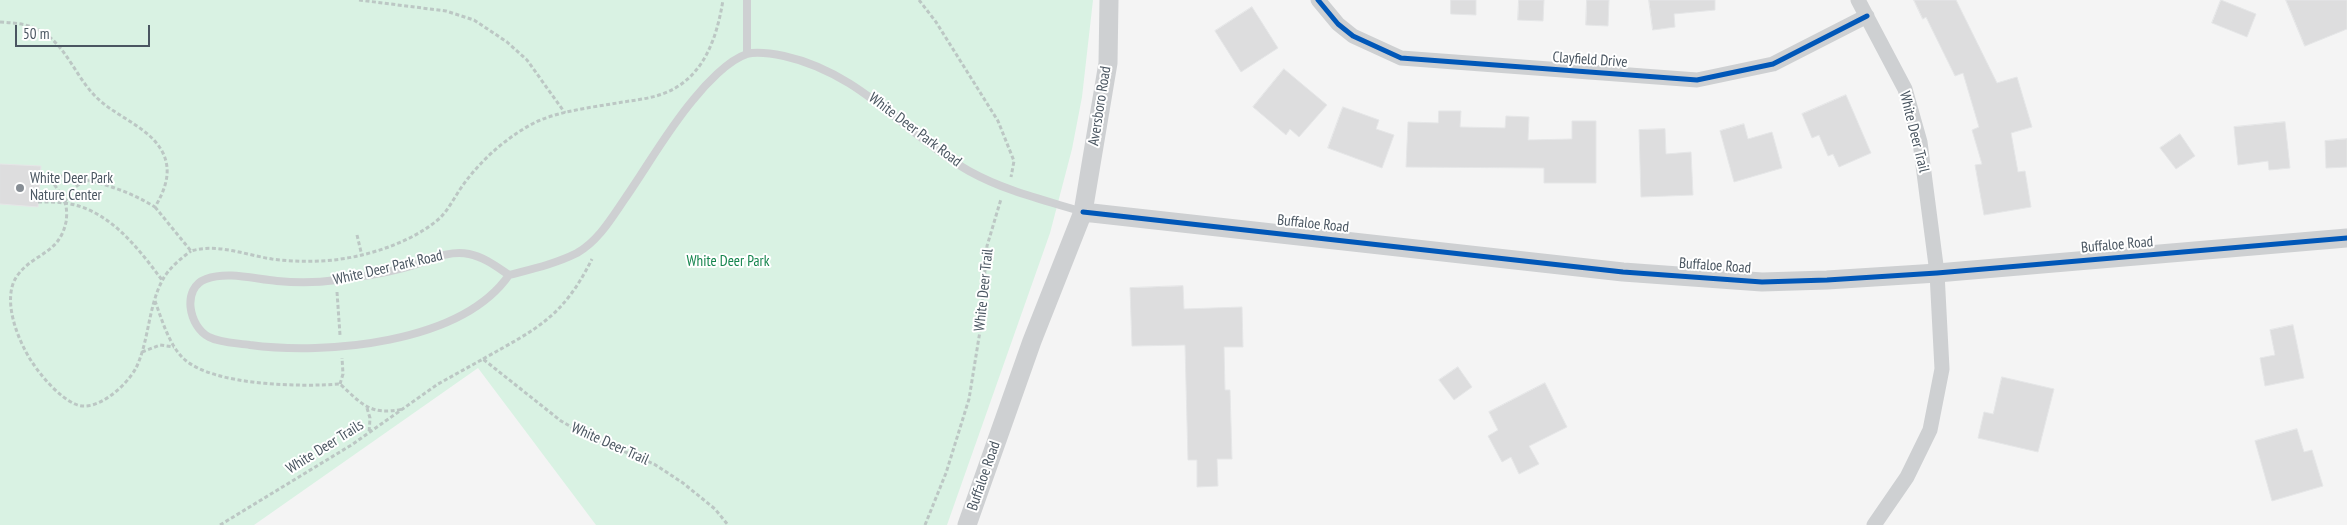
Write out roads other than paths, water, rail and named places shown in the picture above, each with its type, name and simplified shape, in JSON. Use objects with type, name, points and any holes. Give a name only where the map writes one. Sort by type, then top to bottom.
[{"type":"street","name":"Aversboro Road","points":[[1083,212],[1108,63],[1109,0]]},
{"type":"street","name":"Clayfield Drive","points":[[1318,0],[1338,24],[1353,36],[1401,58],[1697,80],[1773,64],[1867,16]]},
{"type":"street","name":"White Deer Trail","points":[[1858,0],[1905,89],[1920,142],[1937,273],[1942,369],[1930,430],[1907,477],[1874,525]]},
{"type":"street","name":"Buffaloe Road","points":[[967,525],[1032,341],[1083,212],[1624,272],[1762,282],[1937,273],[2347,238]]},
{"type":"lane","points":[[509,275],[551,265],[578,252],[601,234],[684,110],[721,70],[747,54],[747,0]]},
{"type":"lane","name":"White Deer Park Road","points":[[747,54],[772,54],[821,67],[879,102],[942,153],[970,171],[1006,190],[1083,212]]},
{"type":"lane","name":"White Deer Park Road","points":[[442,254],[469,254],[490,262],[509,275],[489,298],[458,316],[436,325],[366,344],[319,349],[272,348],[209,338],[193,321],[190,305],[191,293],[205,279],[228,275],[310,284],[356,278],[410,266],[442,254]]},
{"type":"place","name":"White Deer Park Nature Center","points":[[20,188]]},
{"type":"park label","name":"White Deer Park","points":[[728,262]]}]
